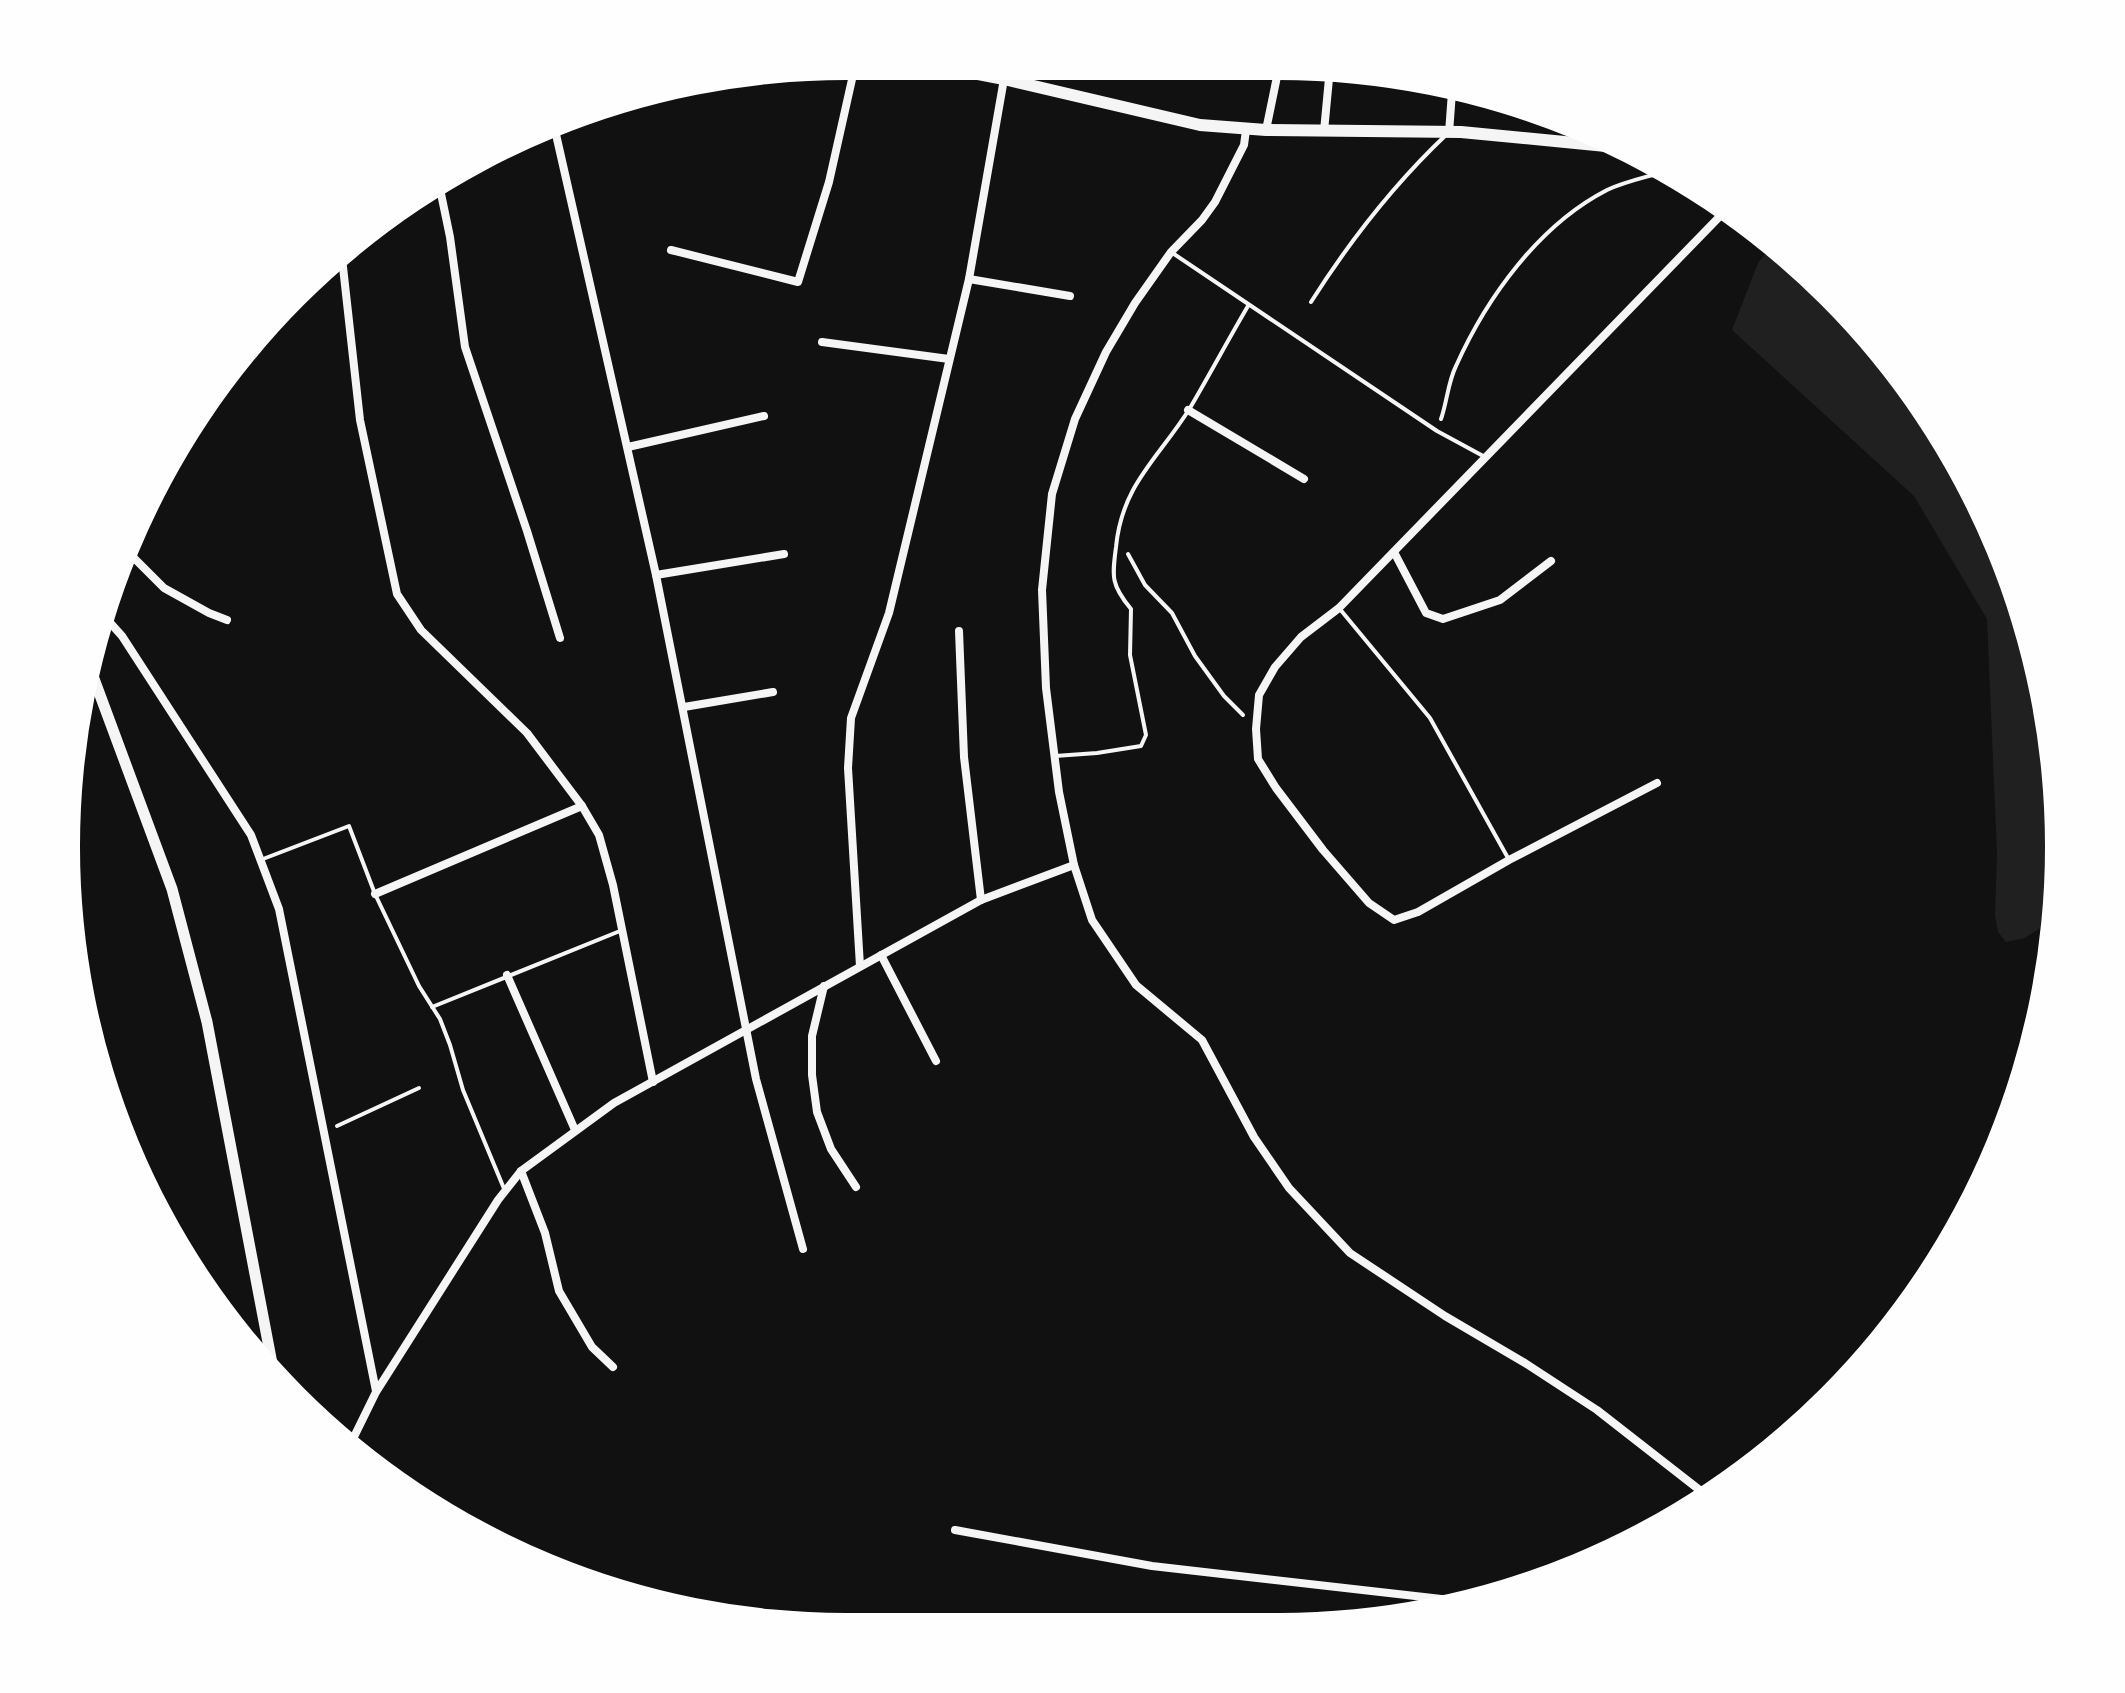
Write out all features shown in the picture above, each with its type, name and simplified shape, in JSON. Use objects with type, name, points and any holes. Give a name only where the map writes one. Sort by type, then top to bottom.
[{"type":"main road","points":[[1008,80],[1200,125],[1246,130],[1449,133],[1586,145]]},
{"type":"street","points":[[671,250],[798,282],[829,182],[852,80]]},
{"type":"street","points":[[860,966],[848,768],[851,718],[889,613],[969,279],[1004,80]]},
{"type":"street","points":[[1266,130],[1276,80]]},
{"type":"street","points":[[1324,131],[1329,82]]},
{"type":"street","points":[[1449,133],[1451,100]]},
{"type":"street","points":[[1246,130],[1244,145],[1215,202],[1171,252],[1106,352],[1075,419],[1052,494],[1042,590],[1046,688],[1074,865],[1092,920],[1136,985],[1202,1040],[1254,1137],[1289,1188],[1350,1253],[1597,1410],[1697,1488]]},
{"type":"street","points":[[557,137],[684,707],[756,1079],[803,1249]]},
{"type":"street","points":[[442,196],[465,347],[560,638]]},
{"type":"street","points":[[1657,783],[1509,860],[1418,912],[1394,920],[1369,903],[1323,850],[1258,759],[1256,729],[1259,695],[1275,667],[1301,637],[1339,608],[1718,219]]},
{"type":"street","points":[[343,268],[360,420],[397,594],[421,630],[527,733],[582,806],[599,835],[613,885],[653,1082]]},
{"type":"street","points":[[969,279],[1070,296]]},
{"type":"street","points":[[822,342],[949,359]]},
{"type":"street","points":[[1188,410],[1304,479]]},
{"type":"street","points":[[628,447],[764,416]]},
{"type":"street","points":[[1394,552],[1426,613],[1443,619],[1500,600],[1551,561]]},
{"type":"street","points":[[656,575],[784,554]]},
{"type":"street","points":[[136,560],[164,588],[227,620]]},
{"type":"street","points":[[113,626],[251,835],[279,909],[376,1392]]},
{"type":"street","points":[[959,631],[964,757],[981,900]]},
{"type":"street","points":[[97,687],[172,889],[199,992],[270,1351]]},
{"type":"street","points":[[684,707],[773,692]]},
{"type":"street","points":[[375,894],[582,806]]},
{"type":"street","points":[[355,1435],[376,1392],[505,1191],[521,1171],[614,1103],[860,966],[981,900],[1074,865]]},
{"type":"street","points":[[881,955],[936,1061]]},
{"type":"street","points":[[507,975],[575,1130]]},
{"type":"street","points":[[824,986],[812,1036],[812,1075],[817,1112],[831,1149],[856,1187]]},
{"type":"street","points":[[521,1171],[545,1233],[559,1291],[592,1347],[613,1367]]},
{"type":"street","points":[[955,1530],[1152,1566],[1430,1598]]},
{"type":"lane","points":[[1311,302],[1331,269],[1405,173],[1449,133]]},
{"type":"lane","points":[[1171,252],[1437,431],[1487,458]]},
{"type":"lane","points":[[1055,756],[1141,746],[1146,735],[1130,655],[1131,609],[1116,591],[1114,563],[1117,534],[1124,505],[1137,481],[1188,410],[1248,306]]},
{"type":"lane","points":[[1339,608],[1430,718],[1509,860]]},
{"type":"lane","points":[[260,860],[349,826],[375,894],[450,1045],[463,1090],[505,1191]]},
{"type":"lane","points":[[432,1007],[620,931]]},
{"type":"path","points":[[1437,431],[1454,368],[1492,299],[1523,258],[1576,211],[1607,190],[1650,176]]},
{"type":"path","points":[[1117,534],[1145,585],[1172,613],[1195,656],[1224,696],[1256,729]]},
{"type":"path","points":[[324,1132],[419,1088]]},
{"type":"shaded area","points":[[1765,254],[1784,270],[1855,341],[1887,380],[1942,463],[1987,553],[2019,648],[2038,746],[2043,796],[2045,846],[2040,928],[2025,938],[2006,942],[1998,932],[1995,916],[1997,853],[1987,619],[1914,496],[1732,330],[1758,263]]}]
